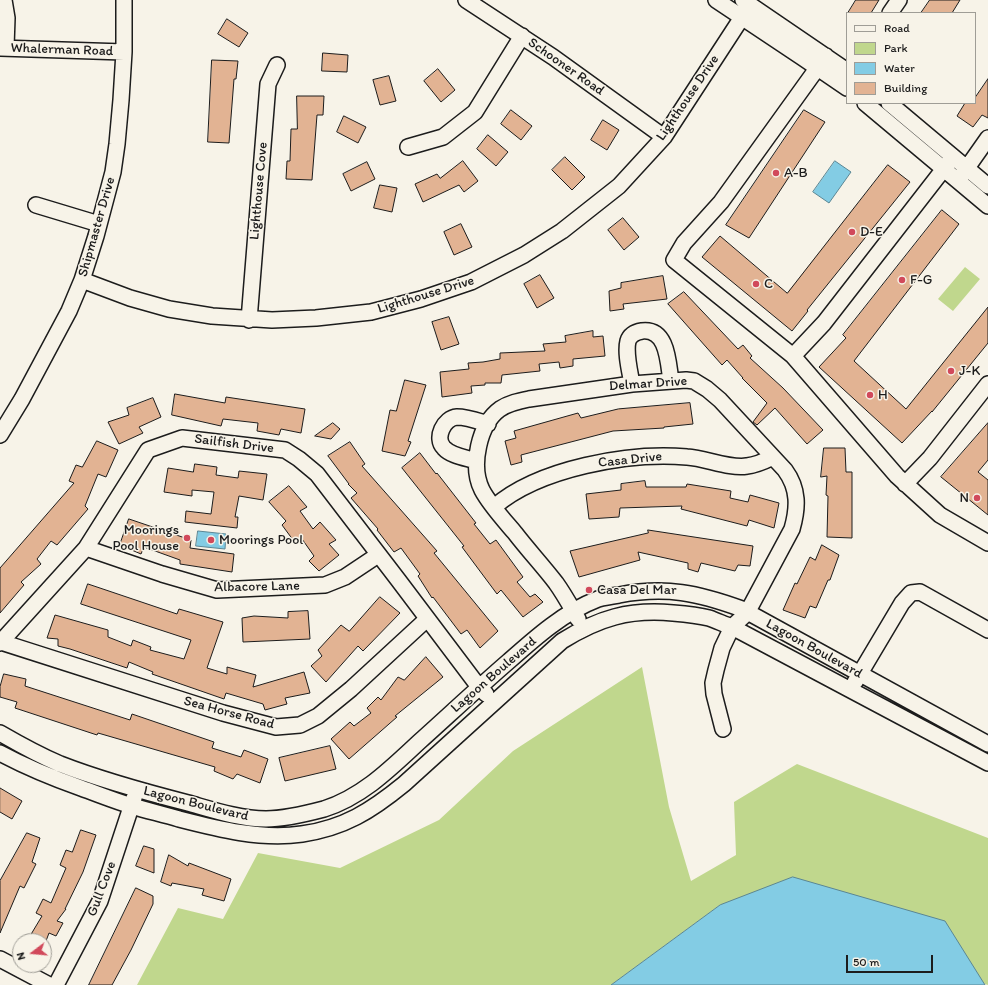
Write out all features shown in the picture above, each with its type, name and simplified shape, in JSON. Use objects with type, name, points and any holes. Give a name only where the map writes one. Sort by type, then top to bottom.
[{"type":"street","points":[[3,47],[7,18],[4,0]]},
{"type":"street","name":"Shipmaster Drive","points":[[0,435],[22,400],[53,344],[69,311],[82,280],[99,224],[113,172],[117,144],[124,52],[124,0]]},
{"type":"street","name":"Schooner Road","points":[[466,0],[553,56],[664,137]]},
{"type":"street","points":[[716,0],[745,7],[822,62],[845,83]]},
{"type":"street","points":[[891,12],[899,0]]},
{"type":"street","name":"Lighthouse Drive","points":[[82,280],[130,298],[169,309],[249,320],[316,318],[371,312],[421,299],[471,282],[524,255],[562,231],[619,186],[664,137],[745,7]]},
{"type":"street","points":[[408,147],[444,137],[475,112],[522,36]]},
{"type":"street","name":"Whalerman Road","points":[[3,47],[124,52]]},
{"type":"street","points":[[822,62],[846,71]]},
{"type":"street","points":[[822,62],[721,202],[684,243],[674,260],[793,356],[897,476],[940,515],[988,543]]},
{"type":"street","name":"Lighthouse Cove","points":[[249,320],[268,84],[277,65]]},
{"type":"street","points":[[866,104],[988,206]]},
{"type":"street","points":[[890,104],[988,186]]},
{"type":"street","points":[[957,181],[968,168],[988,138]]},
{"type":"street","points":[[793,356],[824,323],[953,157]]},
{"type":"street","points":[[36,205],[99,224]]},
{"type":"street","points":[[632,384],[628,342],[633,334],[646,330],[653,332],[662,339],[671,380]]},
{"type":"street","name":"Delmar Drive","points":[[583,628],[556,583],[482,490],[477,474],[476,461],[480,444],[488,424],[501,409],[517,401],[632,384],[671,380],[694,381],[707,389],[720,400],[791,477],[797,506],[796,517],[792,529],[747,612],[732,627],[722,648],[713,683],[714,694],[723,729]]},
{"type":"street","points":[[906,484],[930,458],[988,384]]},
{"type":"street","points":[[476,461],[451,453],[443,447],[440,441],[442,429],[448,420],[457,417],[488,424]]},
{"type":"street","name":"Sailfish Drive","points":[[0,643],[86,548],[148,450],[182,438],[285,450],[299,459],[316,474],[479,687],[494,702]]},
{"type":"street","name":"Casa Drive","points":[[494,507],[504,499],[530,484],[588,465],[630,458],[673,456],[703,459],[746,467],[773,457]]},
{"type":"street","name":"Albacore Lane","points":[[86,548],[162,574],[217,590],[325,585],[345,577],[378,555]]},
{"type":"street","name":"Lagoon Boulevard","points":[[0,733],[24,747],[59,763],[87,774],[137,790],[248,818],[266,819],[304,814],[344,801],[377,780],[479,687],[541,634],[573,611],[600,598],[636,591],[678,591],[710,598],[747,612],[988,744]]},
{"type":"street","points":[[850,690],[902,603],[911,593],[920,592],[988,630]]},
{"type":"street","name":"Lagoon Boulevard","points":[[0,753],[52,777],[131,806],[214,827],[248,833],[273,835],[300,834],[318,831],[343,823],[384,801],[562,641],[583,628],[600,621],[619,615],[652,611],[687,614],[708,618],[732,627],[988,763]]},
{"type":"street","name":"Sea Horse Road","points":[[0,643],[223,713],[276,727],[300,725],[318,716],[351,689],[427,619]]},
{"type":"street","name":"Gull Cove","points":[[56,985],[100,901],[137,790]]},
{"type":"street","points":[[0,959],[49,985]]},
{"type":"green space","points":[[965,267],[980,279],[953,311],[938,299]]},
{"type":"green space","points":[[642,667],[669,807],[691,881],[736,855],[734,802],[797,764],[988,838],[988,985],[720,905],[611,985],[137,985],[178,908],[223,919],[258,853],[340,868],[439,820],[513,751]]},
{"type":"water","points":[[835,161],[851,172],[829,203],[813,192]]},
{"type":"water","name":"Moorings Pool","points":[[198,531],[226,534],[225,549],[196,546]]},
{"type":"water","points":[[793,877],[945,921],[985,985],[611,985],[720,905]]},
{"type":"building","points":[[856,0],[879,0],[872,12],[849,12]]},
{"type":"building","points":[[930,0],[960,0],[953,12],[922,12]]},
{"type":"building","points":[[227,19],[248,33],[239,47],[218,34]]},
{"type":"building","points":[[323,53],[348,55],[347,72],[322,71]]},
{"type":"building","points":[[212,60],[238,61],[236,79],[234,79],[229,143],[208,142]]},
{"type":"building","points":[[438,69],[455,90],[441,102],[424,81]]},
{"type":"building","points":[[389,76],[396,101],[380,105],[373,80]]},
{"type":"building","points":[[988,79],[988,118],[982,115],[973,127],[957,116],[964,104],[976,104],[976,97]]},
{"type":"building","points":[[297,96],[324,96],[323,115],[317,115],[312,180],[286,179],[287,161],[290,161],[291,129],[297,129]]},
{"type":"building","points":[[511,110],[532,126],[521,140],[501,124]]},
{"type":"building","name":"A-B","points":[[804,110],[825,122],[749,238],[726,225]]},
{"type":"building","points":[[344,116],[366,127],[358,143],[337,132]]},
{"type":"building","points":[[603,120],[619,130],[607,150],[591,140]]},
{"type":"building","points":[[488,135],[508,152],[496,166],[477,149]]},
{"type":"building","points":[[565,157],[585,177],[572,190],[552,170]]},
{"type":"building","points":[[463,161],[478,181],[464,192],[459,185],[423,202],[415,184],[437,174],[440,178]]},
{"type":"building","points":[[367,162],[375,179],[351,191],[343,174]]},
{"type":"building","points":[[888,165],[910,182],[807,310],[808,311],[792,331],[702,257],[720,236],[787,293]]},
{"type":"building","points":[[380,185],[397,188],[392,212],[374,208]]},
{"type":"building","points":[[942,210],[959,224],[854,361],[906,409],[988,307],[988,343],[932,412],[902,443],[819,367],[846,338],[843,335]]},
{"type":"building","points":[[623,218],[639,237],[624,250],[608,230]]},
{"type":"building","points":[[461,224],[472,247],[454,255],[444,232]]},
{"type":"building","points":[[540,275],[554,298],[537,308],[524,284]]},
{"type":"building","points":[[663,276],[667,299],[623,304],[624,309],[610,311],[609,291],[621,288],[621,283]]},
{"type":"building","points":[[684,292],[738,349],[743,345],[752,356],[750,358],[783,388],[823,430],[807,444],[775,408],[757,425],[753,422],[767,403],[742,378],[727,360],[722,365],[668,304]]},
{"type":"building","points":[[449,317],[459,344],[441,350],[432,322]]},
{"type":"building","points":[[593,331],[593,337],[603,336],[605,356],[573,359],[573,366],[560,368],[559,362],[539,364],[540,371],[502,375],[501,383],[485,383],[485,385],[471,386],[472,393],[442,397],[440,372],[469,369],[468,363],[500,359],[500,353],[545,351],[543,344],[566,342],[565,336]]},
{"type":"building","points":[[405,380],[426,385],[408,441],[411,442],[405,456],[382,451],[390,410],[396,411]]},
{"type":"building","points":[[175,394],[225,403],[226,397],[305,409],[301,433],[281,429],[279,435],[257,431],[258,423],[223,419],[221,426],[172,415]]},
{"type":"building","points":[[153,398],[161,417],[139,427],[143,433],[119,444],[108,422],[129,415],[127,408]]},
{"type":"building","points":[[690,403],[693,424],[664,428],[613,431],[521,455],[522,462],[511,465],[505,441],[516,438],[514,431],[578,413],[581,418],[618,409]]},
{"type":"building","points":[[333,423],[340,429],[331,439],[315,436]]},
{"type":"building","name":"N","points":[[988,423],[988,460],[978,472],[988,480],[988,515],[941,477]]},
{"type":"building","points":[[97,441],[118,450],[106,477],[98,474],[85,506],[88,509],[57,545],[51,541],[37,559],[41,564],[21,582],[24,585],[0,613],[0,568],[74,483],[69,481],[76,465],[82,467]]},
{"type":"building","points":[[350,442],[365,464],[362,466],[437,551],[434,553],[498,631],[480,648],[467,630],[461,634],[433,597],[432,598],[418,576],[420,574],[401,548],[394,552],[377,530],[378,529],[351,498],[357,493],[348,484],[328,456]]},
{"type":"building","points":[[824,448],[845,448],[846,472],[852,472],[852,538],[827,537],[827,476],[821,477]]},
{"type":"building","points":[[420,453],[476,523],[474,524],[490,544],[496,540],[523,577],[517,582],[530,597],[535,594],[543,602],[523,617],[501,590],[497,594],[462,547],[464,546],[402,468]]},
{"type":"building","points":[[195,464],[217,467],[216,475],[238,478],[239,471],[267,474],[263,500],[239,496],[235,517],[238,517],[237,528],[185,522],[186,511],[211,514],[214,492],[192,490],[192,496],[164,492],[168,468],[193,472]]},
{"type":"building","points":[[645,481],[646,487],[686,487],[687,484],[731,491],[730,498],[748,502],[750,495],[779,503],[774,528],[749,520],[747,526],[681,509],[682,506],[620,508],[619,517],[589,519],[586,494],[621,490],[621,484]]},
{"type":"building","points":[[289,486],[307,507],[300,511],[313,529],[320,522],[336,540],[329,544],[339,555],[319,571],[309,561],[314,556],[302,539],[296,544],[282,525],[286,521],[269,502]]},
{"type":"building","points":[[129,519],[191,540],[190,548],[234,554],[232,572],[180,564],[180,560],[144,547],[141,554],[120,545]]},
{"type":"building","points":[[648,530],[753,546],[750,566],[738,565],[735,571],[701,563],[698,572],[688,569],[688,563],[638,552],[640,560],[579,577],[570,551],[648,533]]},
{"type":"building","points":[[822,545],[839,555],[830,580],[828,580],[816,608],[810,606],[805,618],[783,610],[795,583],[797,584],[810,557],[815,560]]},
{"type":"building","points":[[88,584],[177,614],[179,609],[223,622],[207,668],[227,674],[227,667],[256,675],[253,687],[304,672],[310,693],[285,698],[287,704],[265,710],[263,704],[226,693],[224,699],[152,674],[153,672],[129,662],[127,668],[58,646],[58,639],[47,638],[55,615],[108,630],[108,637],[131,646],[133,640],[151,647],[150,650],[184,659],[191,640],[81,604]]},
{"type":"building","points":[[380,597],[400,613],[363,651],[358,646],[326,682],[311,666],[322,656],[318,650],[341,625],[349,631]]},
{"type":"building","points":[[308,611],[310,639],[243,642],[242,618],[254,616],[288,618],[288,612]]},
{"type":"building","points":[[426,657],[443,677],[395,716],[397,717],[349,759],[331,739],[350,722],[354,726],[371,713],[367,708],[378,697],[381,700],[398,677],[404,680]]},
{"type":"building","points":[[4,674],[26,679],[25,686],[130,720],[132,714],[214,742],[212,748],[241,757],[244,750],[268,759],[260,783],[237,774],[233,779],[214,771],[215,767],[98,733],[97,735],[15,708],[17,702],[0,697],[0,687]]},
{"type":"building","points":[[330,746],[336,769],[285,781],[279,758]]},
{"type":"building","points":[[0,788],[22,801],[12,819],[0,812]]},
{"type":"building","points":[[81,830],[96,835],[83,872],[66,909],[57,921],[63,923],[56,936],[52,933],[32,933],[42,916],[36,913],[43,899],[51,903],[66,868],[60,865],[66,850],[72,852]]},
{"type":"building","points":[[27,833],[40,838],[32,862],[36,864],[24,888],[20,886],[0,933],[0,881]]},
{"type":"building","points":[[144,846],[154,849],[154,873],[136,866]]},
{"type":"building","points":[[169,855],[188,866],[189,863],[231,879],[224,901],[202,895],[204,889],[172,883],[171,886],[161,882]]},
{"type":"building","points":[[136,888],[153,896],[153,904],[131,950],[112,985],[89,985]]},
{"type":"place","name":"A-B","points":[[776,173]]},
{"type":"place","name":"D-E","points":[[852,232]]},
{"type":"place","name":"F-G","points":[[902,280]]},
{"type":"place","name":"C","points":[[756,284]]},
{"type":"place","name":"J-K","points":[[951,371]]},
{"type":"place","name":"H","points":[[870,395]]},
{"type":"place","name":"N","points":[[977,498]]},
{"type":"place","name":"Moorings Pool House","points":[[187,538]]},
{"type":"place","name":"Moorings Pool","points":[[211,540]]},
{"type":"place","name":"Casa Del Mar","points":[[589,590]]}]
